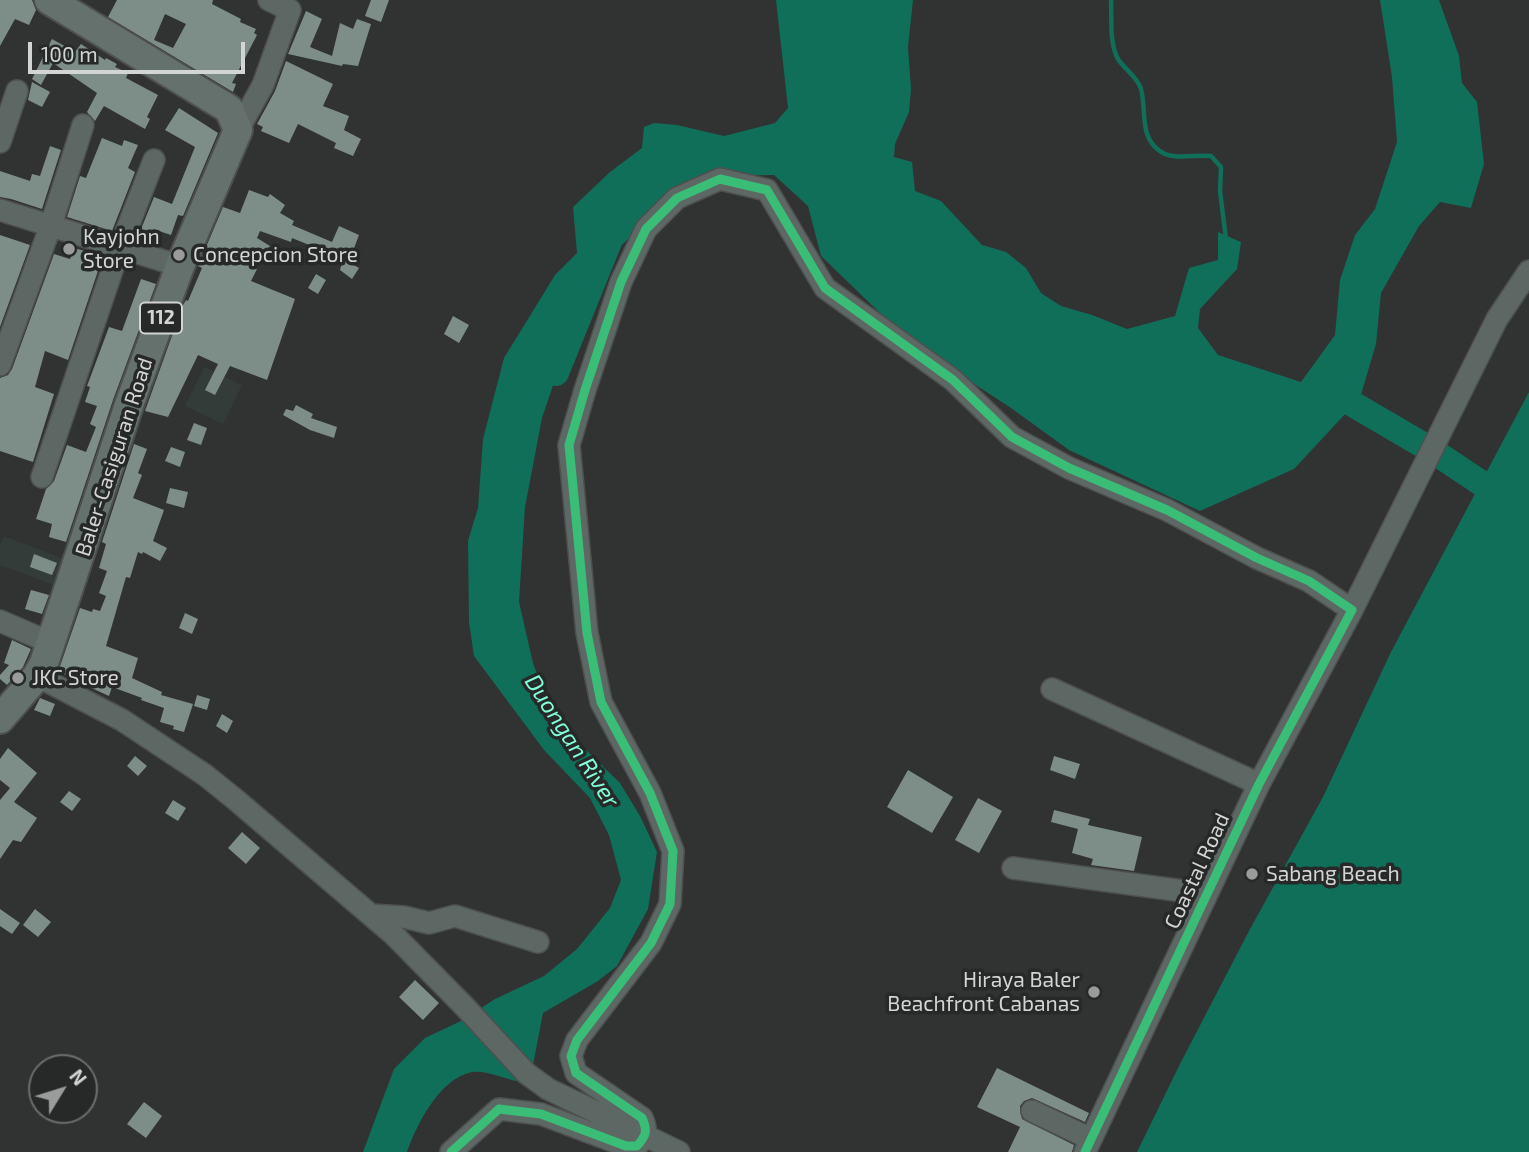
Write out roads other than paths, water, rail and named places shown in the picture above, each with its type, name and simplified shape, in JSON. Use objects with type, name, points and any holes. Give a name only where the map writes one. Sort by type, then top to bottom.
[{"type":"main road","points":[[49,0],[229,109],[238,130]]},
{"type":"main road","name":"Baler-Casiguran Road","points":[[0,719],[37,676],[51,643],[129,405],[180,266],[238,130]]},
{"type":"street","points":[[238,130],[263,85],[290,10],[269,0]]},
{"type":"street","points":[[0,142],[17,92]]},
{"type":"street","points":[[0,365],[51,225],[83,125]]},
{"type":"street","points":[[42,477],[120,247],[154,160]]},
{"type":"street","points":[[638,1134],[647,1128],[642,1118],[576,1073],[571,1056],[578,1040],[651,943],[670,904],[673,851],[650,793],[601,702],[587,632],[569,445],[584,390],[621,282],[646,229],[677,198],[720,179],[767,190],[825,288],[953,380],[1012,437],[1069,468],[1167,510],[1257,558],[1309,581],[1352,610]]},
{"type":"street","points":[[0,210],[180,266]]},
{"type":"street","name":"Coastal Road","points":[[1088,1146],[1259,783],[1352,610],[1497,318],[1529,271]]},
{"type":"street","points":[[0,621],[51,643]]},
{"type":"street","points":[[37,676],[122,720],[205,775],[393,934],[526,1073],[548,1089],[679,1152]]},
{"type":"street","points":[[1052,689],[1259,783]]},
{"type":"street","points":[[1013,868],[1205,894]]},
{"type":"street","points":[[371,915],[404,917],[429,923],[455,916],[538,942]]},
{"type":"street","points":[[451,1152],[499,1109],[541,1114],[626,1146],[637,1146],[638,1134]]},
{"type":"street","points":[[1032,1111],[1088,1146]]},
{"type":"water","points":[[776,0],[913,0],[908,47],[911,89],[909,112],[895,144],[894,157],[912,162],[915,191],[941,201],[982,245],[1006,252],[1026,268],[1041,293],[1061,306],[1127,329],[1175,316],[1189,268],[1218,260],[1218,232],[1241,242],[1237,269],[1200,309],[1198,328],[1218,355],[1301,382],[1335,335],[1340,280],[1355,235],[1375,209],[1397,142],[1392,77],[1380,0],[1439,0],[1459,56],[1462,83],[1477,102],[1484,164],[1471,208],[1440,202],[1419,226],[1381,293],[1376,344],[1360,398],[1294,469],[1200,511],[1069,450],[1011,408],[910,342],[821,256],[808,206],[774,175],[715,176],[668,189],[645,202],[615,232],[587,285],[542,418],[525,507],[519,602],[533,663],[547,701],[578,742],[620,783],[657,852],[648,909],[617,966],[598,981],[543,1013],[533,1065],[516,1081],[482,1072],[460,1076],[431,1104],[407,1152],[363,1152],[394,1069],[425,1038],[463,1020],[495,999],[544,976],[577,949],[610,908],[621,880],[609,835],[590,798],[544,750],[474,656],[469,622],[468,541],[478,508],[483,439],[504,358],[555,275],[577,253],[573,207],[610,172],[642,148],[644,127],[654,123],[677,125],[724,136],[775,123],[788,108]]},
{"type":"water","points":[[1529,392],[1529,1152],[1137,1152],[1250,929],[1323,797],[1391,652]]},
{"type":"waterway","points":[[1111,0],[1115,53],[1141,89],[1145,124],[1150,140],[1163,153],[1174,156],[1211,156],[1221,167],[1220,191],[1226,239]]},
{"type":"waterway","name":"Duongan River","points":[[556,373],[611,237],[681,174]]},
{"type":"waterway","points":[[1339,396],[1433,451],[1481,483]]},
{"type":"place","name":"Kayjohn Store","points":[[69,249]]},
{"type":"place","name":"Concepcion Store","points":[[179,255]]},
{"type":"place","name":"JKC Store","points":[[18,678]]},
{"type":"place","name":"Sabang Beach","points":[[1252,874]]},
{"type":"place","name":"Hiraya Baler Beachfront Cabanas","points":[[1094,992]]}]
